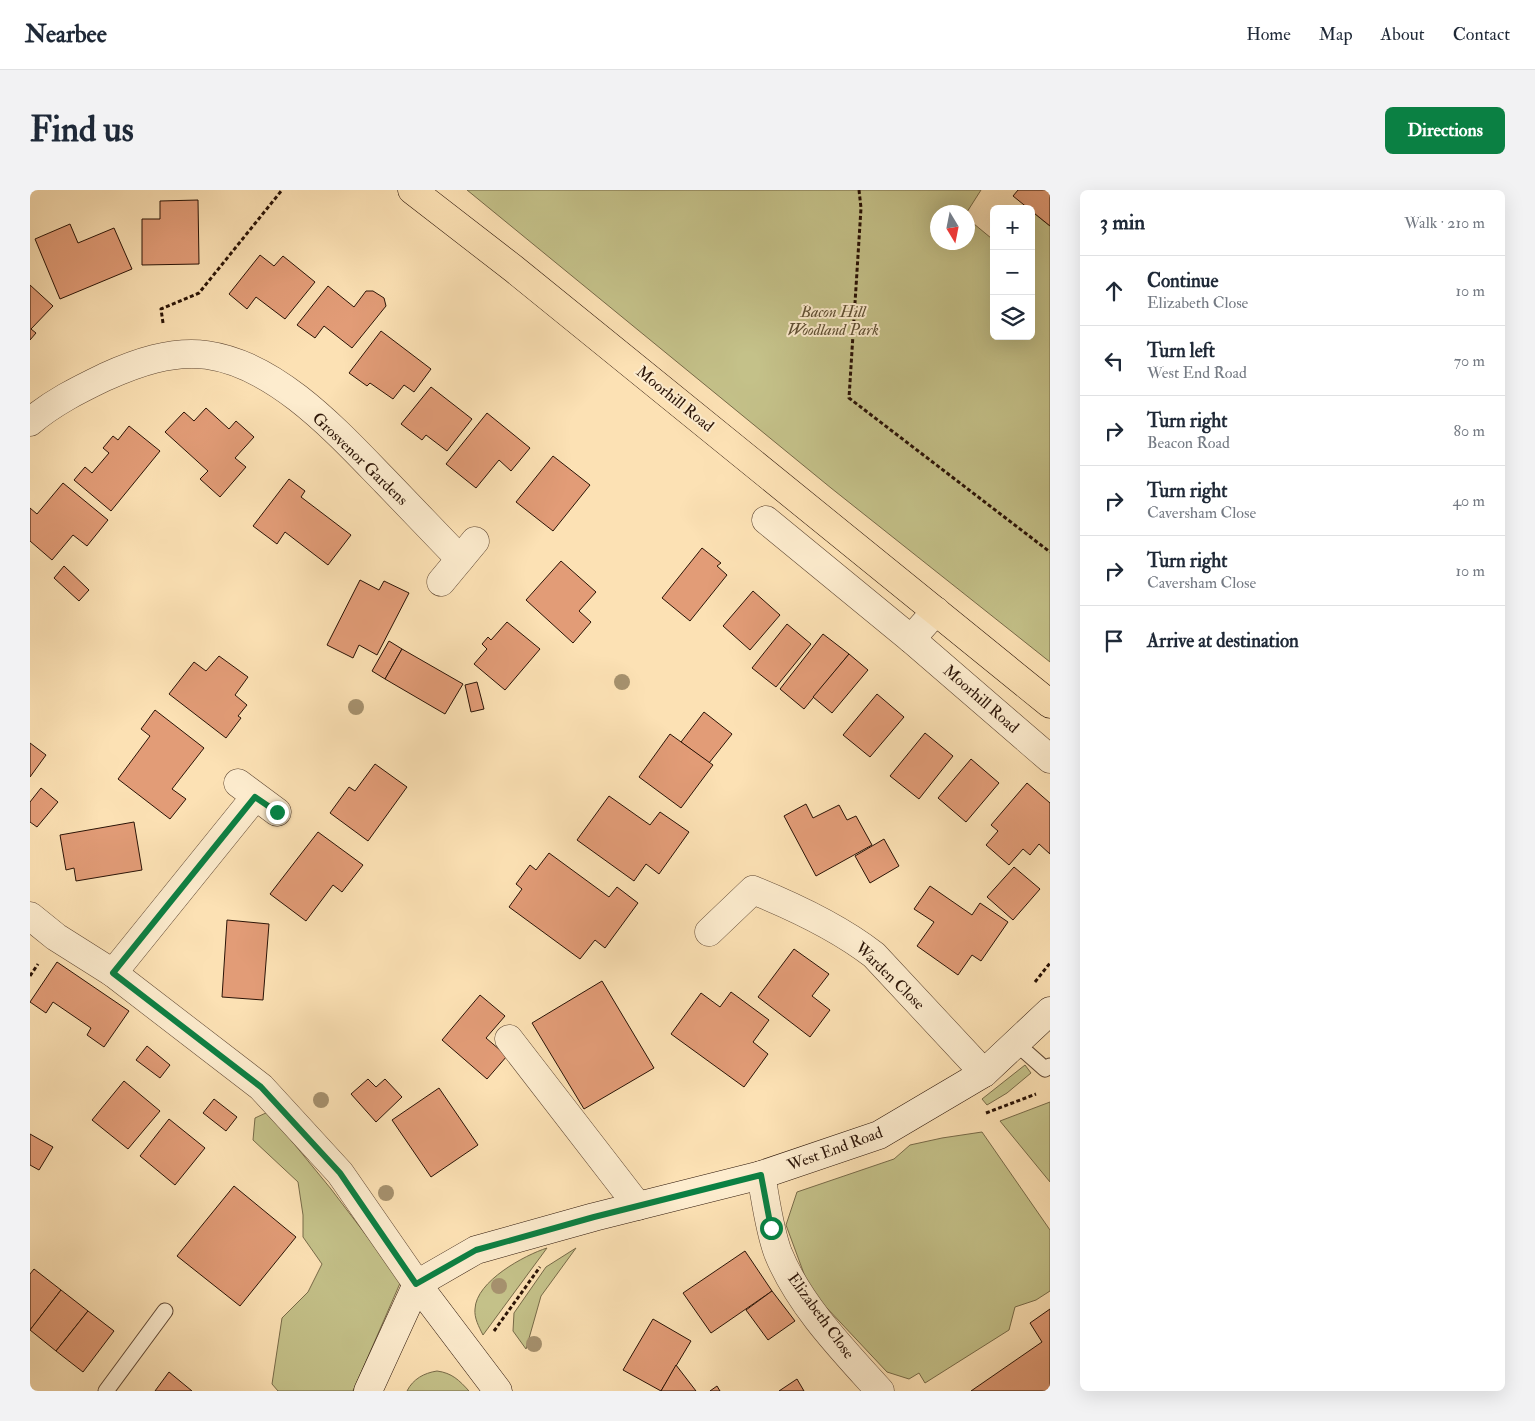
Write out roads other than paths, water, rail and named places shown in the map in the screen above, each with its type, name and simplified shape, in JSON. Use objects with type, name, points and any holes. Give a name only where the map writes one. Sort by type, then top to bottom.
[{"type":"main road","name":"Moorhill Road","points":[[412,190],[522,275],[1050,704]]},
{"type":"street","name":"Grosvenor Gardens","points":[[30,422],[80,389],[124,368],[169,356],[207,355],[242,365],[277,383],[339,433],[467,550],[442,582]]},
{"type":"street","name":"Moorhill Road","points":[[766,520],[911,639],[1050,759]]},
{"type":"street","points":[[911,639],[936,611]]},
{"type":"street","points":[[113,973],[246,790],[277,812]]},
{"type":"street","name":"Warden Close","points":[[709,932],[753,890],[795,908],[855,941],[874,955],[984,1073]]},
{"type":"street","points":[[30,916],[56,937],[113,973],[261,1087],[340,1173],[416,1284],[498,1391]]},
{"type":"street","name":"West End Road","points":[[416,1284],[476,1250],[761,1175],[879,1135],[984,1073],[1050,1011]]},
{"type":"street","points":[[509,1039],[638,1206]]},
{"type":"street","name":"Elizabeth Close","points":[[761,1175],[778,1253],[792,1282],[815,1314],[880,1391]]},
{"type":"street","points":[[368,1391],[416,1284]]},
{"type":"lane","points":[[1017,1044],[1045,1069],[1050,1066]]},
{"type":"lane","points":[[106,1391],[165,1311]]},
{"type":"park label","name":"Bacon Hill Woodland Park","points":[[833,321]]}]
